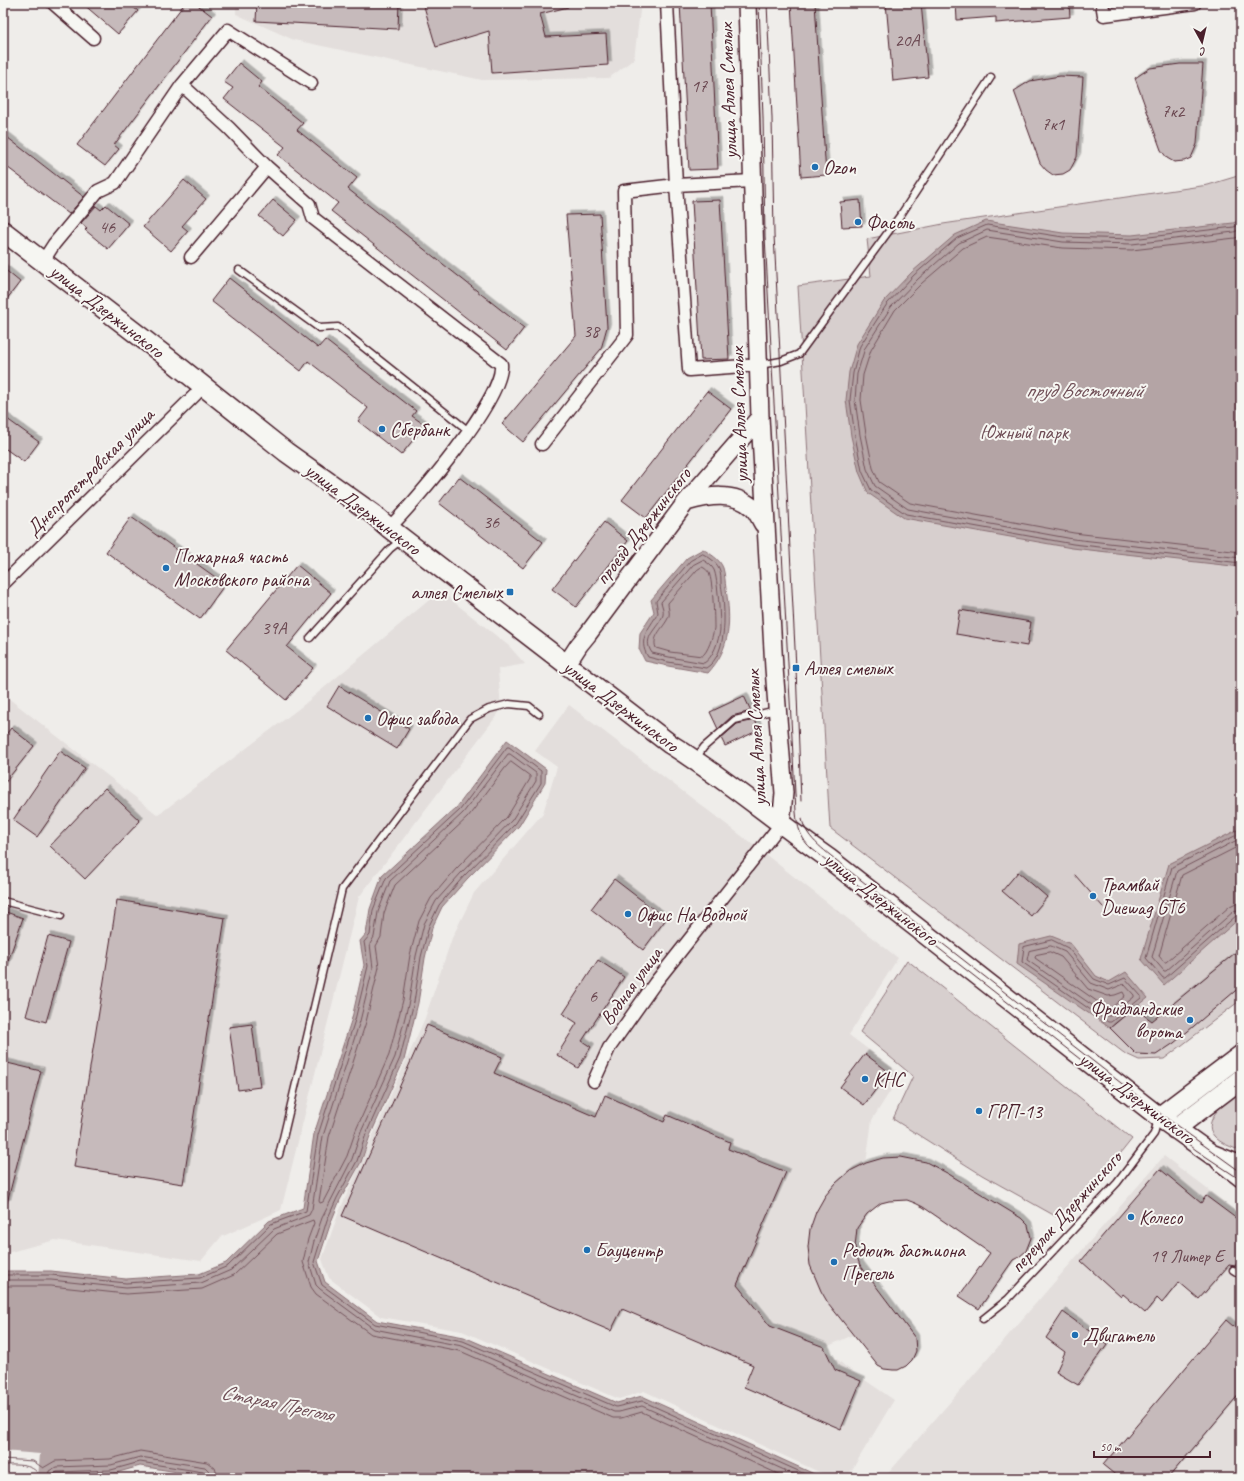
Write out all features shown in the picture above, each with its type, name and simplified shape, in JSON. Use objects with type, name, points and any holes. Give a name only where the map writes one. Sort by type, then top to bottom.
[{"type":"main road","name":"улица Аллея Смелых","points":[[747,3],[760,417],[784,793],[781,824]]},
{"type":"main road","name":"улица Дзержинского","points":[[3,231],[286,452],[373,514],[566,665],[670,744],[695,759],[835,863],[1175,1130],[1212,1154],[1241,1178]]},
{"type":"main road","name":"проезд Дзержинского","points":[[566,665],[579,645],[686,502],[760,417]]},
{"type":"main road","points":[[686,502],[711,496],[736,498],[754,509],[763,524],[766,524]]},
{"type":"main road","points":[[1159,1117],[1241,1055]]},
{"type":"main road","points":[[1175,1130],[1241,1079]]},
{"type":"main road","points":[[1212,1154],[1241,1166]]},
{"type":"street","points":[[53,3],[93,38]]},
{"type":"street","points":[[667,3],[676,185],[689,370],[758,365]]},
{"type":"street","points":[[1102,3],[1104,15],[1195,3]]},
{"type":"street","points":[[43,261],[54,244],[98,191],[115,183],[182,85],[228,30],[311,84]]},
{"type":"street","points":[[182,85],[229,128],[267,167],[309,204],[313,218],[501,364],[502,372],[498,384],[470,432],[404,513],[396,533]]},
{"type":"street","points":[[191,257],[267,167]]},
{"type":"street","points":[[542,444],[627,335],[624,192],[676,185],[752,181]]},
{"type":"street","name":"Днепропетровская улица","points":[[3,584],[190,400],[202,386]]},
{"type":"street","name":"Водная улица","points":[[594,1081],[609,1048],[655,983],[781,824]]},
{"type":"lane","points":[[758,365],[781,362],[799,354],[902,213],[991,77]]},
{"type":"lane","points":[[239,270],[318,328],[338,327],[470,432]]},
{"type":"lane","points":[[310,638],[390,549],[396,533]]},
{"type":"lane","points":[[279,1155],[342,889],[470,719],[489,709],[509,704],[529,706],[539,714]]},
{"type":"lane","points":[[695,759],[704,747],[735,720],[778,710]]},
{"type":"lane","points":[[3,901],[61,916]]},
{"type":"lane","name":"переулок Дзержинского","points":[[983,1319],[1008,1300],[1117,1183],[1154,1134],[1159,1117]]},
{"type":"lane","points":[[1233,1270],[1241,1275]]},
{"type":"shaded area","points":[[236,3],[641,3],[634,59],[609,78],[482,80],[294,40],[236,14]]},
{"type":"shaded area","points":[[440,591],[509,646],[525,664],[498,669],[501,710],[359,897],[281,1210],[221,1237],[201,1261],[55,1240],[3,1254],[3,694],[158,815],[301,707]]},
{"type":"shaded area","points":[[569,705],[747,840],[898,958],[849,1035],[901,1074],[872,1120],[866,1163],[850,1171],[836,1183],[825,1196],[816,1212],[810,1229],[808,1246],[810,1265],[821,1291],[828,1303],[853,1335],[824,1348],[846,1367],[894,1400],[847,1478],[832,1478],[644,1391],[619,1399],[462,1331],[381,1317],[329,1278],[322,1259],[339,1212],[425,1018],[452,938],[474,893],[543,813],[557,767],[535,751]]},
{"type":"shaded area","points":[[1164,1156],[1241,1215],[1241,1478],[884,1478]]},
{"type":"green space","name":"Южный парк","points":[[1241,175],[1241,1001],[1164,1059],[1139,1060],[1124,1053],[830,828],[798,286],[871,276],[867,239],[943,224],[1208,185]]},
{"type":"green space","points":[[907,960],[1132,1139],[1066,1222],[982,1175],[893,1119],[913,1076],[860,1032]]},
{"type":"green space","points":[[1241,1090],[1241,1151],[1217,1139],[1211,1130],[1211,1123],[1213,1117],[1223,1104]]},
{"type":"water","name":"пруд Восточный","points":[[1241,220],[1241,567],[1072,548],[904,518],[868,493],[859,472],[851,436],[846,400],[849,372],[857,344],[884,301],[912,272],[955,235],[986,221],[1063,233],[1132,235],[1233,223]]},
{"type":"water","points":[[703,549],[722,565],[728,601],[728,634],[716,664],[708,673],[645,661],[639,649],[640,633],[654,612],[651,600],[687,558]]},
{"type":"water","name":"Старая Преголя","points":[[507,740],[546,769],[545,783],[519,826],[442,907],[432,928],[425,958],[418,1003],[404,1060],[370,1136],[361,1162],[340,1200],[318,1261],[325,1282],[377,1321],[464,1337],[617,1403],[642,1396],[823,1478],[215,1478],[140,1466],[112,1474],[38,1477],[3,1474],[3,1271],[51,1271],[126,1279],[199,1274],[226,1263],[269,1221],[303,1208],[314,1134],[352,1018],[364,965],[360,941],[366,934],[370,909],[382,876],[457,807]]},
{"type":"water","points":[[1241,828],[1241,917],[1164,985],[1141,959],[1169,864]]},
{"type":"water","points":[[1051,936],[1071,944],[1096,976],[1109,982],[1126,972],[1148,998],[1110,1028],[1017,964],[1019,944]]},
{"type":"pier","points":[[3,1451],[40,1454],[38,1477],[3,1474]]},
{"type":"building","points":[[82,3],[128,3],[138,11],[118,34]]},
{"type":"building","points":[[185,3],[195,3],[212,16],[114,145],[119,149],[105,166],[77,145]]},
{"type":"building","points":[[257,3],[399,3],[398,29],[256,21]]},
{"type":"building","points":[[423,3],[567,3],[568,7],[540,14],[546,37],[606,34],[608,65],[492,73],[489,31],[436,47]]},
{"type":"building","points":[[680,3],[710,3],[718,169],[689,170]]},
{"type":"building","points":[[791,3],[815,3],[826,175],[801,177]]},
{"type":"building","points":[[886,3],[921,3],[928,77],[893,81]]},
{"type":"building","points":[[956,3],[1069,3],[1070,17],[996,23],[996,17],[957,20]]},
{"type":"building","points":[[239,63],[262,82],[258,87],[303,123],[297,130],[357,178],[348,189],[524,328],[507,350],[331,211],[338,203],[278,155],[285,147],[224,99],[233,88],[224,82]]},
{"type":"building","points":[[1180,64],[1203,64],[1197,144],[1191,158],[1184,161],[1174,162],[1167,158],[1161,150],[1135,78],[1150,68]]},
{"type":"building","points":[[1060,76],[1083,77],[1077,157],[1070,170],[1063,174],[1053,175],[1040,163],[1014,91],[1030,81]]},
{"type":"building","points":[[3,134],[84,197],[69,214],[3,164]]},
{"type":"building","points":[[184,180],[206,199],[182,226],[188,231],[171,251],[143,227]]},
{"type":"building","points":[[273,200],[297,220],[283,236],[259,216]]},
{"type":"building","points":[[720,200],[729,359],[701,360],[692,201]]},
{"type":"building","points":[[860,200],[862,226],[842,227],[840,202]]},
{"type":"building","points":[[106,205],[129,224],[108,249],[85,230],[87,228],[81,223],[96,206],[101,210]]},
{"type":"building","points":[[600,214],[607,327],[601,349],[523,442],[502,424],[576,336],[566,215]]},
{"type":"building","points":[[3,268],[20,282],[3,304]]},
{"type":"building","points":[[229,278],[318,348],[325,340],[416,411],[412,416],[425,425],[401,455],[358,421],[368,408],[308,361],[301,371],[211,301]]},
{"type":"building","points":[[707,391],[731,409],[646,518],[622,500]]},
{"type":"building","points":[[3,416],[39,442],[24,462],[3,447]]},
{"type":"building","points":[[459,477],[543,542],[523,568],[439,503]]},
{"type":"building","name":"Пожарная часть Московского района","points":[[131,517],[225,584],[200,619],[106,552]]},
{"type":"building","points":[[604,522],[628,541],[576,607],[552,589]]},
{"type":"building","points":[[297,565],[331,593],[287,647],[313,668],[286,700],[226,650]]},
{"type":"building","points":[[960,610],[1031,622],[1027,646],[956,634]]},
{"type":"building","name":"Офис завода","points":[[339,686],[409,729],[397,749],[327,706]]},
{"type":"building","points":[[744,696],[751,711],[732,716],[718,729],[710,712]]},
{"type":"building","points":[[755,720],[759,730],[725,746],[721,738],[737,724]]},
{"type":"building","points":[[11,728],[34,746],[3,785],[3,738]]},
{"type":"building","points":[[60,751],[85,768],[37,837],[13,820]]},
{"type":"building","points":[[105,788],[140,821],[85,879],[50,846]]},
{"type":"building","points":[[1018,872],[1047,897],[1031,916],[1002,891]]},
{"type":"building","name":"Офис На Водной","points":[[614,879],[666,919],[643,950],[591,909]]},
{"type":"building","points":[[117,900],[225,918],[183,1184],[74,1167]]},
{"type":"building","points":[[3,911],[23,918],[5,970],[3,969]]},
{"type":"building","points":[[48,936],[69,942],[46,1022],[26,1016]]},
{"type":"building","name":"Фридландские ворота","points":[[1235,953],[1241,961],[1241,986],[1174,1043],[1156,1055],[1136,1054],[1110,1028],[1134,1008],[1152,1021]]},
{"type":"building","points":[[598,960],[624,977],[582,1041],[591,1047],[578,1068],[557,1055],[577,1023],[563,1014]]},
{"type":"building","points":[[252,1024],[260,1087],[238,1090],[229,1027]]},
{"type":"building","name":"Бауцентр","points":[[427,1025],[502,1057],[494,1073],[596,1117],[605,1095],[664,1122],[667,1115],[730,1142],[728,1149],[786,1172],[737,1285],[770,1326],[824,1347],[835,1370],[861,1381],[841,1429],[744,1387],[753,1365],[622,1309],[611,1331],[342,1216]]},
{"type":"building","name":"КНС","points":[[865,1054],[889,1072],[864,1105],[840,1087]]},
{"type":"building","points":[[3,1062],[41,1071],[7,1203],[3,1202]]},
{"type":"building","name":"Редюит бастиона Прегель","points":[[901,1157],[926,1162],[1021,1218],[1028,1225],[1031,1238],[1026,1251],[1013,1260],[979,1309],[959,1296],[990,1253],[923,1207],[907,1200],[881,1203],[867,1214],[857,1228],[855,1247],[860,1265],[915,1338],[916,1351],[912,1360],[906,1366],[898,1370],[893,1370],[884,1369],[878,1366],[828,1303],[810,1265],[808,1247],[810,1229],[816,1212],[825,1196],[836,1183],[850,1171],[866,1163],[883,1158]]},
{"type":"building","points":[[1160,1169],[1201,1203],[1206,1196],[1241,1222],[1241,1258],[1235,1266],[1229,1265],[1199,1299],[1179,1282],[1162,1303],[1157,1298],[1145,1313],[1123,1294],[1121,1297],[1081,1261]]},
{"type":"building","points":[[1063,1312],[1107,1344],[1078,1385],[1056,1372],[1065,1352],[1046,1338]]},
{"type":"building","points":[[1226,1320],[1241,1333],[1241,1392],[1168,1478],[1119,1478],[1103,1465]]},
{"type":"tram line","points":[[759,3],[765,236],[796,812],[800,832],[812,849],[1196,1150],[1241,1180]]},
{"type":"tram line","points":[[767,3],[772,118],[774,235],[796,668],[801,801]]},
{"type":"tram line","points":[[802,819],[808,833],[824,851],[1162,1115],[1241,1172]]},
{"type":"tram line","points":[[1075,875],[1103,907]]},
{"type":"place","name":"Ozon","points":[[815,167]]},
{"type":"place","name":"Фасоль","points":[[858,222]]},
{"type":"place","name":"Сбербанк","points":[[382,429]]},
{"type":"place","name":"Пожарная часть Московского района","points":[[166,568]]},
{"type":"place","name":"аллея Смелых","points":[[510,592]]},
{"type":"place","name":"Аллея смелых","points":[[796,668]]},
{"type":"place","name":"Офис завода","points":[[368,718]]},
{"type":"place","name":"Трамвай Duewag GT6","points":[[1093,896]]},
{"type":"place","name":"Офис На Водной","points":[[628,914]]},
{"type":"place","name":"Фридландские ворота","points":[[1190,1020]]},
{"type":"place","name":"КНС","points":[[865,1079]]},
{"type":"place","name":"ГРП-13","points":[[979,1111]]},
{"type":"place","name":"Колесо","points":[[1131,1217]]},
{"type":"place","name":"Бауцентр","points":[[587,1250]]},
{"type":"place","name":"Редюит бастиона Прегель","points":[[834,1262]]},
{"type":"place","name":"Двигатель","points":[[1075,1335]]}]
